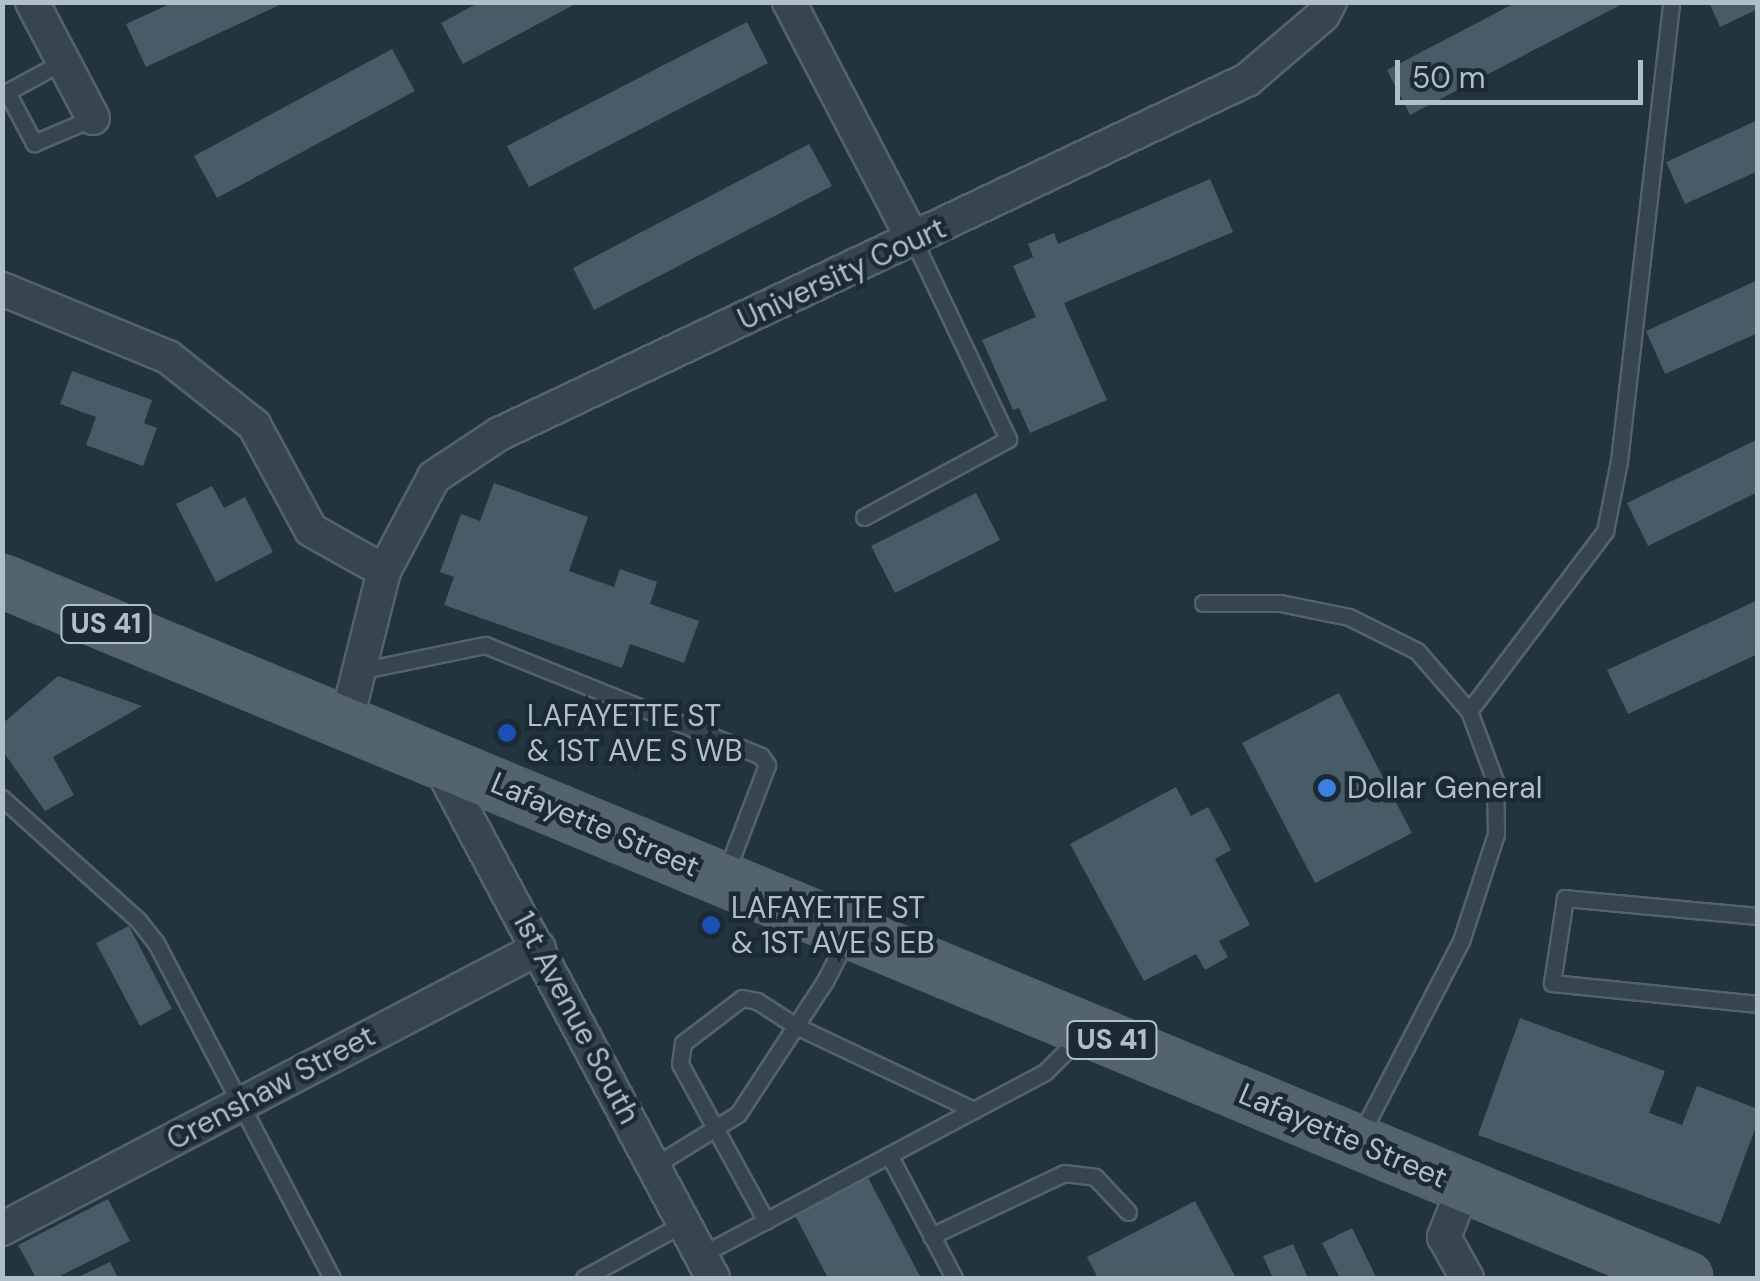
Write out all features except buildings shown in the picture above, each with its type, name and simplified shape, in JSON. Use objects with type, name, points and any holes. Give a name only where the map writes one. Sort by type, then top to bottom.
[{"type":"main road","name":"Lafayette Street","points":[[2,581],[1686,1278]]},
{"type":"street","points":[[32,2],[93,118]]},
{"type":"street","points":[[789,2],[914,241]]},
{"type":"street","name":"University Court","points":[[384,571],[434,477],[499,434],[914,241],[1247,80],[1322,15],[1330,2]]},
{"type":"street","points":[[2,288],[168,357],[254,425],[311,530],[384,571],[346,722]]},
{"type":"street","name":"1st Avenue South","points":[[436,759],[707,1267]]},
{"type":"street","name":"Crenshaw Street","points":[[2,1229],[539,948]]},
{"type":"street","points":[[1464,1187],[1444,1238],[1467,1278]]},
{"type":"lane","points":[[1469,711],[1605,531],[1619,462],[1671,2]]},
{"type":"lane","points":[[62,62],[7,92],[34,142],[93,118]]},
{"type":"lane","points":[[864,517],[1008,439],[914,241]]},
{"type":"lane","points":[[1203,602],[1280,603],[1349,617],[1416,651],[1469,711],[1495,782],[1496,834],[1461,940],[1357,1142]]},
{"type":"lane","points":[[359,671],[485,645],[761,756],[767,765],[723,879]]},
{"type":"lane","points":[[2,798],[138,920],[156,943],[332,1278]]},
{"type":"lane","points":[[1758,916],[1565,898],[1552,983],[1758,1004]]},
{"type":"lane","points":[[654,1166],[738,1114],[796,1026],[850,931]]},
{"type":"lane","points":[[766,1220],[680,1064],[684,1043],[742,998],[757,1001],[796,1026],[974,1110]]},
{"type":"lane","points":[[707,1267],[766,1220],[1045,1072],[1088,1030]]},
{"type":"lane","points":[[889,1155],[954,1278]]},
{"type":"lane","points":[[932,1236],[1064,1173],[1096,1177],[1128,1212]]},
{"type":"lane","points":[[584,1278],[684,1223]]},
{"type":"place","name":"LAFAYETTE ST & 1ST AVE S WB","points":[[507,733]]},
{"type":"place","name":"Dollar General","points":[[1327,788]]},
{"type":"place","name":"LAFAYETTE ST & 1ST AVE S EB","points":[[711,925]]}]
